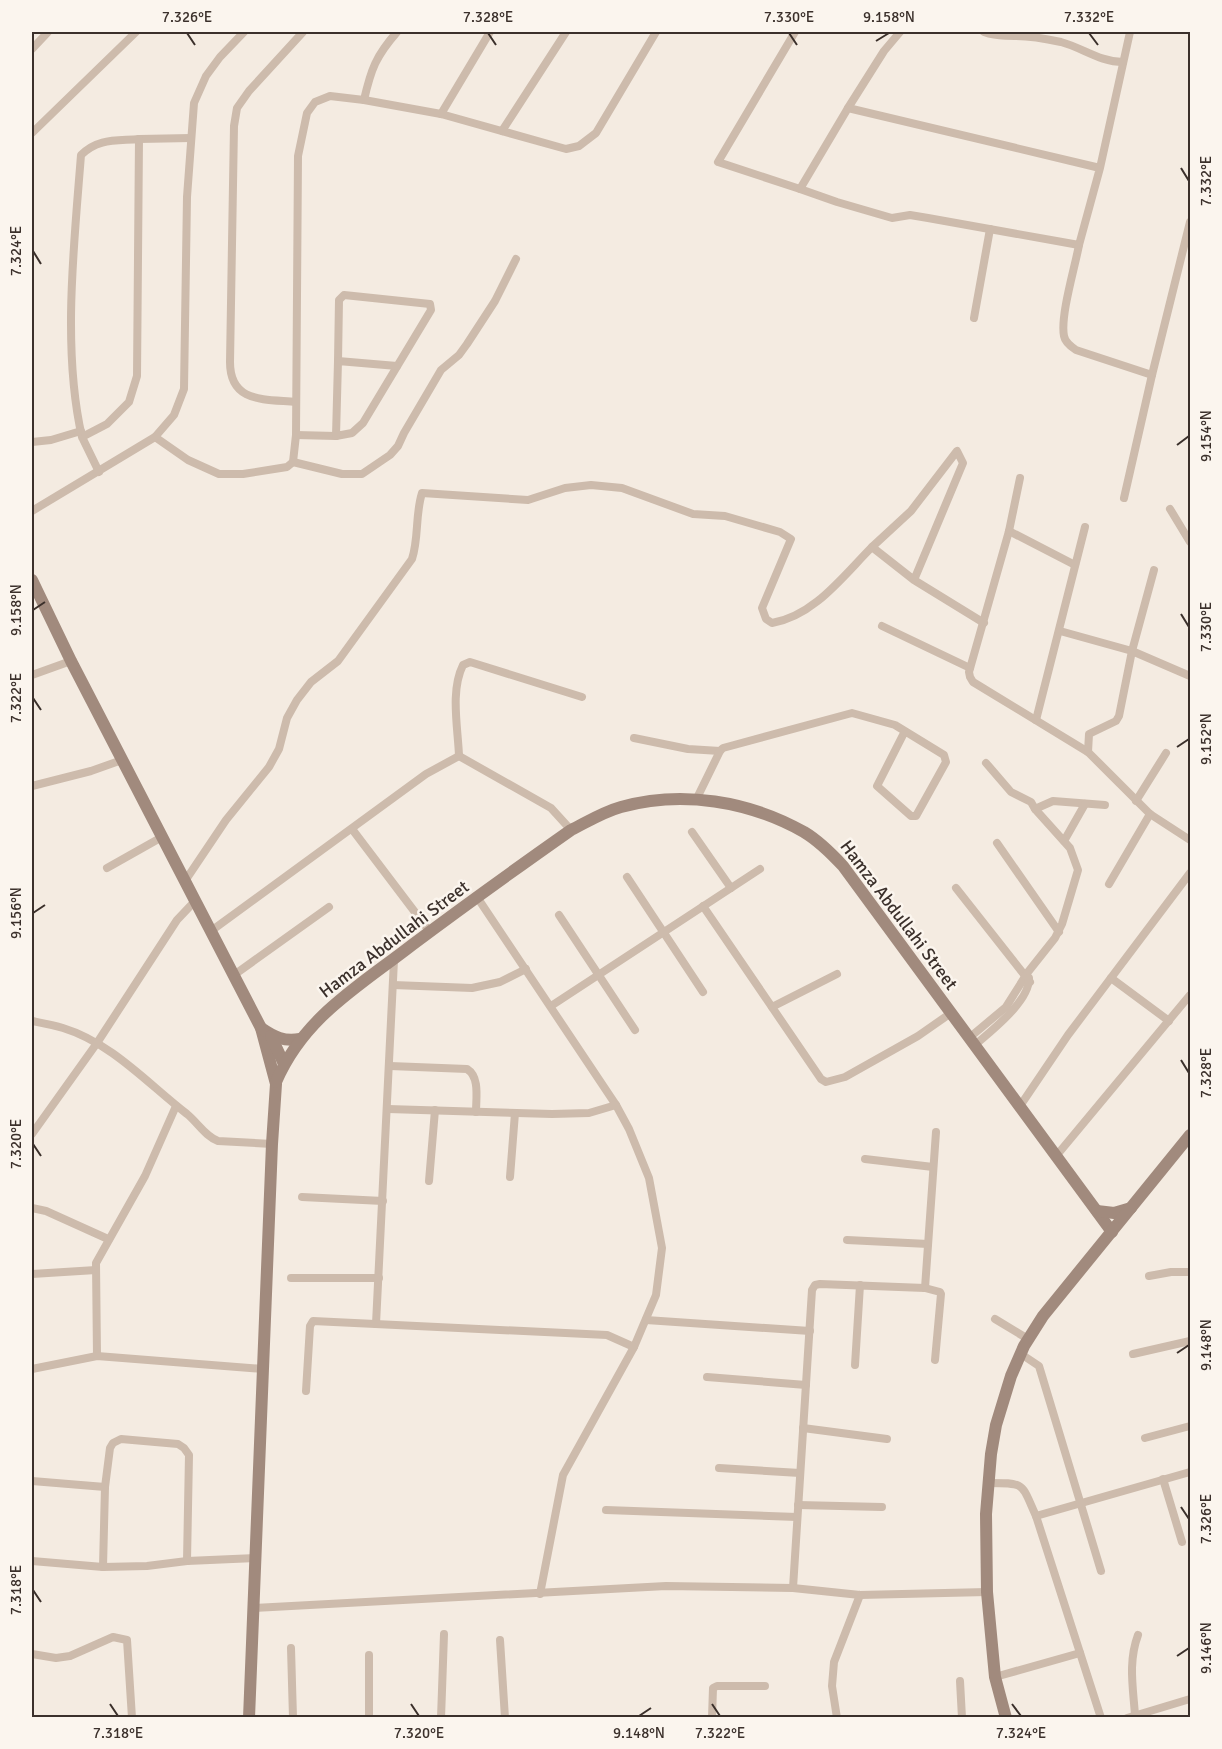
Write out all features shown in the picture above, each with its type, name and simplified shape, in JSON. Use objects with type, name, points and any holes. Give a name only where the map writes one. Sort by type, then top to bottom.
[{"type":"main road","points":[[32,580],[71,661],[261,1028],[276,1084],[249,1718]]},
{"type":"main road","name":"Hamza Abdullahi Street","points":[[276,1084],[284,1064],[300,1039],[353,989],[571,830],[620,807],[654,800],[697,798],[731,804],[804,832],[825,847],[843,866],[1112,1232]]},
{"type":"main road","points":[[261,1028],[271,1036],[291,1041],[300,1039]]},
{"type":"main road","points":[[271,1036],[284,1064]]},
{"type":"main road","points":[[270,1058],[284,1064]]},
{"type":"main road","points":[[1006,1718],[995,1677],[987,1592],[986,1514],[991,1454],[996,1425],[1008,1385],[1021,1353],[1042,1316],[1191,1135]]},
{"type":"main road","points":[[1097,1211],[1114,1213],[1132,1208]]},
{"type":"street","points":[[32,49],[48,32]]},
{"type":"street","points":[[32,133],[136,32]]},
{"type":"street","points":[[32,511],[155,437],[174,415],[184,389],[187,197],[194,103],[206,76],[220,57],[244,32]]},
{"type":"street","points":[[296,402],[248,395],[238,390],[232,380],[230,350],[234,126],[237,108],[249,91],[303,32]]},
{"type":"street","points":[[364,100],[371,69],[385,45],[397,32]]},
{"type":"street","points":[[441,114],[490,32]]},
{"type":"street","points":[[502,131],[566,32]]},
{"type":"street","points":[[155,437],[188,460],[219,474],[243,474],[286,467],[293,462],[296,435],[298,156],[307,113],[315,102],[330,96],[441,114],[566,149],[579,146],[596,133],[656,32]]},
{"type":"street","points":[[795,32],[718,162],[892,218],[910,215],[1079,245]]},
{"type":"street","points":[[800,189],[884,51],[900,32]]},
{"type":"street","points":[[984,32],[997,36],[1015,36],[1065,43],[1112,62],[1123,62]]},
{"type":"street","points":[[1130,32],[1100,168],[1079,245],[1065,316],[1064,337],[1076,350],[1152,375]]},
{"type":"street","points":[[848,108],[1100,168]]},
{"type":"street","points":[[99,472],[81,434],[74,403],[72,273],[81,155],[90,146],[101,142],[191,138]]},
{"type":"street","points":[[32,442],[81,434],[107,424],[129,402],[137,376],[139,139]]},
{"type":"street","points":[[1124,498],[1152,375],[1191,222]]},
{"type":"street","points":[[974,318],[990,229]]},
{"type":"street","points":[[293,462],[342,474],[362,474],[390,455],[398,446],[441,370],[459,355],[495,301],[516,259]]},
{"type":"street","points":[[296,435],[336,436],[352,433],[363,423],[431,310],[430,304],[344,295],[341,297],[339,300],[336,436]]},
{"type":"street","points":[[338,361],[397,366]]},
{"type":"street","points":[[185,881],[226,820],[269,767],[279,749],[287,718],[297,700],[311,682],[338,662],[412,559],[415,551],[418,505],[422,494],[528,500],[565,489],[591,485],[622,488],[693,514],[724,516],[780,532],[791,539],[762,608],[766,620],[772,623],[785,621],[820,600],[911,511],[957,451],[963,463],[914,580]]},
{"type":"street","points":[[1020,478],[1009,531],[970,668],[970,677],[973,682],[1088,752],[1150,814],[1191,840]]},
{"type":"street","points":[[1170,509],[1191,542]]},
{"type":"street","points":[[1036,720],[1085,527]]},
{"type":"street","points":[[1009,531],[1075,565]]},
{"type":"street","points":[[872,547],[914,580],[984,623]]},
{"type":"street","points":[[1088,752],[1089,734],[1116,722],[1119,716],[1132,651],[1154,570]]},
{"type":"street","points":[[882,626],[970,668]]},
{"type":"street","points":[[1060,631],[1132,651],[1191,676]]},
{"type":"street","points":[[32,675],[71,661]]},
{"type":"street","points":[[459,756],[456,697],[459,672],[463,665],[470,662],[582,697]]},
{"type":"street","points":[[633,738],[688,749],[720,751],[852,712],[905,731],[946,758],[946,762],[916,816],[911,816],[877,786],[905,731]]},
{"type":"street","points":[[697,798],[720,751]]},
{"type":"street","points":[[1136,801],[1166,753]]},
{"type":"street","points":[[211,931],[426,774],[459,756]]},
{"type":"street","points":[[459,756],[551,808],[571,830]]},
{"type":"street","points":[[32,786],[91,771],[122,760]]},
{"type":"street","points":[[972,1041],[1006,1007],[1059,932],[1078,870],[1074,855],[1031,802],[1011,792],[986,763]]},
{"type":"street","points":[[1035,809],[1053,801],[1105,805]]},
{"type":"street","points":[[1064,841],[1085,804]]},
{"type":"street","points":[[1109,884],[1150,814]]},
{"type":"street","points":[[352,829],[430,932]]},
{"type":"street","points":[[692,832],[731,888]]},
{"type":"street","points":[[106,868],[162,837]]},
{"type":"street","points":[[997,843],[1059,932]]},
{"type":"street","points":[[551,1006],[760,869]]},
{"type":"street","points":[[1020,1106],[1068,1035],[1191,873]]},
{"type":"street","points":[[627,877],[703,992]]},
{"type":"street","points":[[956,888],[1028,977]]},
{"type":"street","points":[[477,897],[616,1105],[649,1178],[662,1248],[656,1295],[646,1320],[634,1347],[563,1475],[540,1594]]},
{"type":"street","points":[[32,1134],[97,1043],[177,920],[195,901]]},
{"type":"street","points":[[703,906],[821,1079],[826,1082],[845,1077],[918,1036],[951,1013]]},
{"type":"street","points":[[234,975],[329,907]]},
{"type":"street","points":[[559,915],[635,1030]]},
{"type":"street","points":[[376,1324],[394,960]]},
{"type":"street","points":[[393,985],[472,988],[500,982],[526,969]]},
{"type":"street","points":[[772,1007],[837,974]]},
{"type":"street","points":[[1111,978],[1169,1021]]},
{"type":"street","points":[[1057,1155],[1191,995]]},
{"type":"street","points":[[32,1021],[64,1028],[97,1043],[195,1120],[211,1138],[218,1141],[272,1144]]},
{"type":"street","points":[[390,1066],[467,1069],[473,1072],[476,1078],[476,1112]]},
{"type":"street","points":[[388,1109],[589,1113],[616,1105]]},
{"type":"street","points":[[97,1356],[96,1263],[144,1176],[176,1106]]},
{"type":"street","points":[[429,1181],[435,1110]]},
{"type":"street","points":[[510,1177],[515,1113]]},
{"type":"street","points":[[924,1288],[936,1132]]},
{"type":"street","points":[[866,1159],[933,1167]]},
{"type":"street","points":[[302,1197],[383,1201]]},
{"type":"street","points":[[32,1208],[46,1211],[108,1239]]},
{"type":"street","points":[[847,1240],[928,1244]]},
{"type":"street","points":[[32,1274],[96,1270]]},
{"type":"street","points":[[1149,1276],[1171,1272],[1191,1272]]},
{"type":"street","points":[[291,1278],[379,1278]]},
{"type":"street","points":[[793,1588],[812,1290],[815,1285],[924,1288],[937,1291],[941,1294],[934,1360]]},
{"type":"street","points":[[855,1365],[860,1285]]},
{"type":"street","points":[[995,1319],[1028,1339]]},
{"type":"street","points":[[646,1320],[810,1331]]},
{"type":"street","points":[[306,1391],[311,1323],[313,1322],[607,1335],[634,1347]]},
{"type":"street","points":[[1132,1354],[1191,1341]]},
{"type":"street","points":[[1021,1353],[1039,1366],[1101,1571]]},
{"type":"street","points":[[32,1369],[97,1356],[263,1369]]},
{"type":"street","points":[[707,1377],[806,1385]]},
{"type":"street","points":[[1145,1438],[1191,1426]]},
{"type":"street","points":[[803,1428],[887,1439]]},
{"type":"street","points":[[103,1567],[105,1487],[110,1448],[113,1443],[121,1439],[178,1444],[189,1455],[187,1561]]},
{"type":"street","points":[[719,1468],[800,1473]]},
{"type":"street","points":[[1036,1516],[1191,1472]]},
{"type":"street","points":[[1163,1479],[1182,1542]]},
{"type":"street","points":[[32,1481],[105,1487]]},
{"type":"street","points":[[989,1484],[1016,1483],[1024,1490],[1036,1516],[1101,1718]]},
{"type":"street","points":[[798,1505],[882,1507]]},
{"type":"street","points":[[606,1510],[797,1517]]},
{"type":"street","points":[[32,1561],[103,1567],[256,1558]]},
{"type":"street","points":[[253,1608],[666,1587],[793,1588],[860,1595],[987,1592]]},
{"type":"street","points":[[837,1718],[832,1686],[834,1662],[860,1595]]},
{"type":"street","points":[[441,1718],[444,1634]]},
{"type":"street","points":[[1138,1635],[1132,1650],[1131,1666],[1137,1716],[1191,1699]]},
{"type":"street","points":[[32,1654],[56,1658],[70,1656],[113,1637],[127,1640],[132,1718]]},
{"type":"street","points":[[500,1641],[505,1718]]},
{"type":"street","points":[[291,1648],[293,1718]]},
{"type":"street","points":[[995,1677],[1080,1653]]},
{"type":"street","points":[[369,1655],[369,1718]]},
{"type":"street","points":[[960,1682],[962,1718]]},
{"type":"street","points":[[711,1718],[713,1688],[717,1686],[765,1686]]}]
